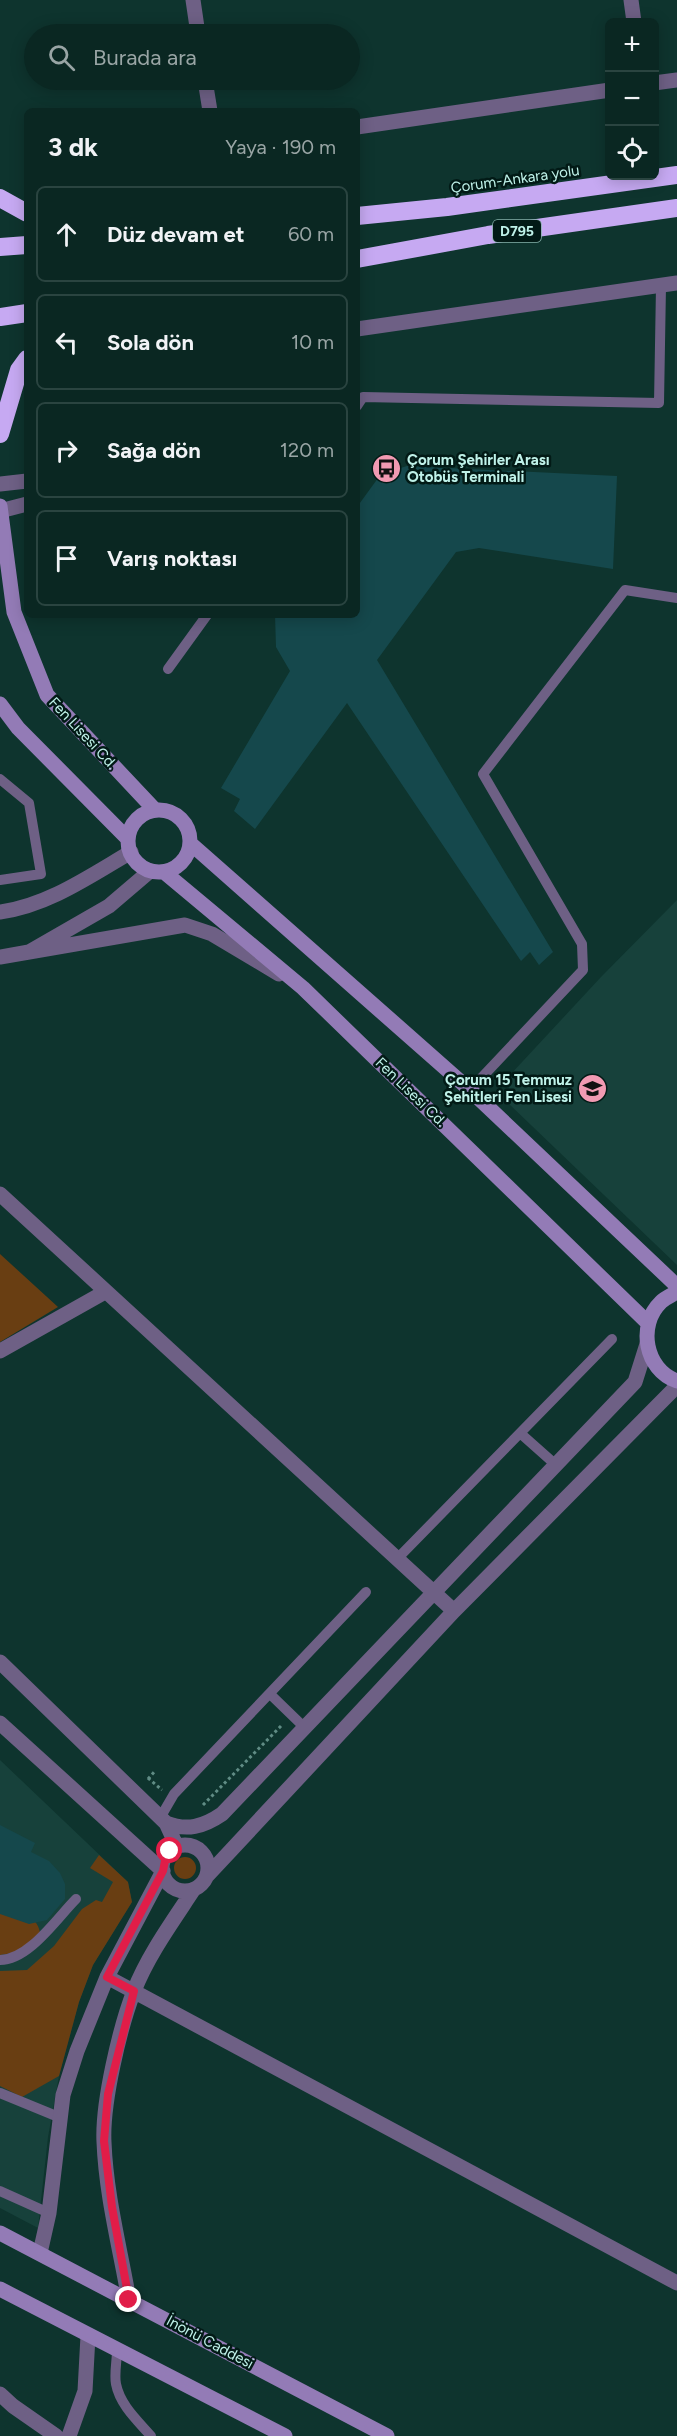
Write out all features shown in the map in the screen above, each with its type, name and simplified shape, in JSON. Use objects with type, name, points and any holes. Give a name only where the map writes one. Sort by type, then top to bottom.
[{"type":"highway","name":"Çorum-Ankara yolu","points":[[360,216],[447,207],[677,174]]},
{"type":"highway","points":[[0,198],[24,211]]},
{"type":"highway","name":"D795","points":[[360,258],[488,235],[677,208]]},
{"type":"highway","points":[[0,247],[24,245]]},
{"type":"highway","points":[[0,317],[24,313]]},
{"type":"highway","points":[[0,434],[19,370],[24,363]]},
{"type":"street","points":[[193,0],[197,24]]},
{"type":"street","points":[[631,0],[633,18]]},
{"type":"street","points":[[659,82],[677,80]]},
{"type":"street","points":[[207,90],[210,108]]},
{"type":"street","points":[[360,127],[605,91]]},
{"type":"street","points":[[360,330],[677,283]]},
{"type":"street","points":[[0,484],[24,481]]},
{"type":"street","points":[[0,509],[24,505]]},
{"type":"street","name":"Fen Lisesi Cd.","points":[[0,509],[14,612],[47,695],[155,810]]},
{"type":"street","points":[[1,706],[18,728],[130,845],[142,867],[157,871],[174,869],[182,862],[190,843],[190,834],[180,818],[164,810],[155,810],[137,820],[131,829],[130,845]]},
{"type":"street","points":[[190,843],[470,1090],[677,1286]]},
{"type":"street","points":[[0,912],[20,910],[76,884],[130,845]]},
{"type":"street","points":[[29,952],[109,906],[157,871]]},
{"type":"street","name":"Fen Lisesi Cd.","points":[[157,871],[303,988],[648,1323]]},
{"type":"street","points":[[0,957],[185,925],[212,934],[303,988]]},
{"type":"street","points":[[0,1194],[454,1611]]},
{"type":"street","points":[[0,1351],[105,1292]]},
{"type":"street","points":[[40,2253],[49,2213],[63,2096],[77,2051],[107,1977],[163,1871],[166,1856],[182,1846],[202,1826],[222,1814],[635,1382],[647,1344],[648,1323],[661,1302],[677,1292]]},
{"type":"street","points":[[647,1344],[654,1364],[677,1381]]},
{"type":"street","points":[[0,1723],[163,1871],[169,1884],[183,1890],[194,1888],[203,1882],[454,1611],[673,1390],[677,1389]]},
{"type":"street","points":[[0,1662],[163,1821],[182,1846],[198,1849],[204,1854],[207,1861],[207,1876]]},
{"type":"street","points":[[163,1821],[176,1827],[202,1826]]},
{"type":"street","points":[[129,2300],[112,2207],[104,2141],[108,2094],[134,1991],[194,1888]]},
{"type":"street","points":[[107,1977],[677,2283]]},
{"type":"street","name":"İnönü Caddesi","points":[[0,2233],[387,2436]]},
{"type":"street","points":[[0,2289],[285,2436]]},
{"type":"street","points":[[69,2436],[85,2391],[88,2336]]},
{"type":"street","points":[[0,2394],[7,2410],[56,2436]]},
{"type":"lane","points":[[360,402],[363,397],[659,404],[661,286]]},
{"type":"lane","points":[[470,1090],[583,970],[582,944],[483,774],[625,590],[677,598]]},
{"type":"lane","points":[[168,669],[205,618]]},
{"type":"lane","points":[[0,779],[29,803],[41,874],[0,880]]},
{"type":"lane","points":[[396,1560],[612,1339]]},
{"type":"lane","points":[[520,1433],[556,1465]]},
{"type":"lane","points":[[163,1821],[174,1794],[366,1592]]},
{"type":"lane","points":[[270,1694],[304,1727]]},
{"type":"lane","points":[[0,1960],[14,1958],[29,1949],[76,1899]]},
{"type":"lane","points":[[0,2093],[61,2118]]},
{"type":"lane","points":[[0,2191],[49,2213]]},
{"type":"lane","points":[[117,2350],[116,2383],[121,2397],[128,2410],[151,2436]]},
{"type":"shaded area","name":"Çorum 15 Temmuz Şehitleri Fen Lisesi","points":[[677,900],[677,1265],[508,1103],[510,1075],[601,977]]},
{"type":"shaded area","points":[[0,1254],[58,1307],[0,1342]]},
{"type":"shaded area","points":[[0,1760],[128,1882],[132,1902],[93,1965],[79,2002],[59,2076],[48,2137],[38,2228],[0,2208]]},
{"type":"shaded area","points":[[99,1855],[128,1882],[132,1902],[93,1965],[79,2002],[59,2076],[22,2097],[0,2086],[0,1971],[27,1970],[54,1946],[82,1909],[96,1900],[102,1902],[113,1882],[90,1868]]},
{"type":"shaded area","points":[[181,1857],[189,1857],[196,1864],[196,1872],[189,1879],[181,1879],[174,1872],[174,1864]]},
{"type":"shaded area","points":[[0,1902],[25,1913],[38,1927],[40,1933],[25,1951],[0,1955]]},
{"type":"building","points":[[407,466],[617,476],[613,569],[479,548],[456,552],[377,660],[553,952],[539,965],[530,952],[521,961],[347,703],[255,829],[234,811],[240,799],[221,788],[290,671],[276,647],[275,618],[360,618],[360,503],[381,474]]},
{"type":"building","points":[[0,1825],[35,1843],[31,1852],[49,1861],[60,1873],[65,1884],[65,1899],[47,1920],[29,1924],[0,1914]]},
{"type":"place","name":"Çorum Şehirler Arası Otobüs Terminali","points":[[386,469]]},
{"type":"place","name":"Çorum 15 Temmuz Şehitleri Fen Lisesi","points":[[593,1089]]},
{"type":"route","points":[[129,2300],[112,2207],[104,2141],[108,2094],[134,1991],[107,1977],[163,1871],[163,1863],[170,1851]]}]
